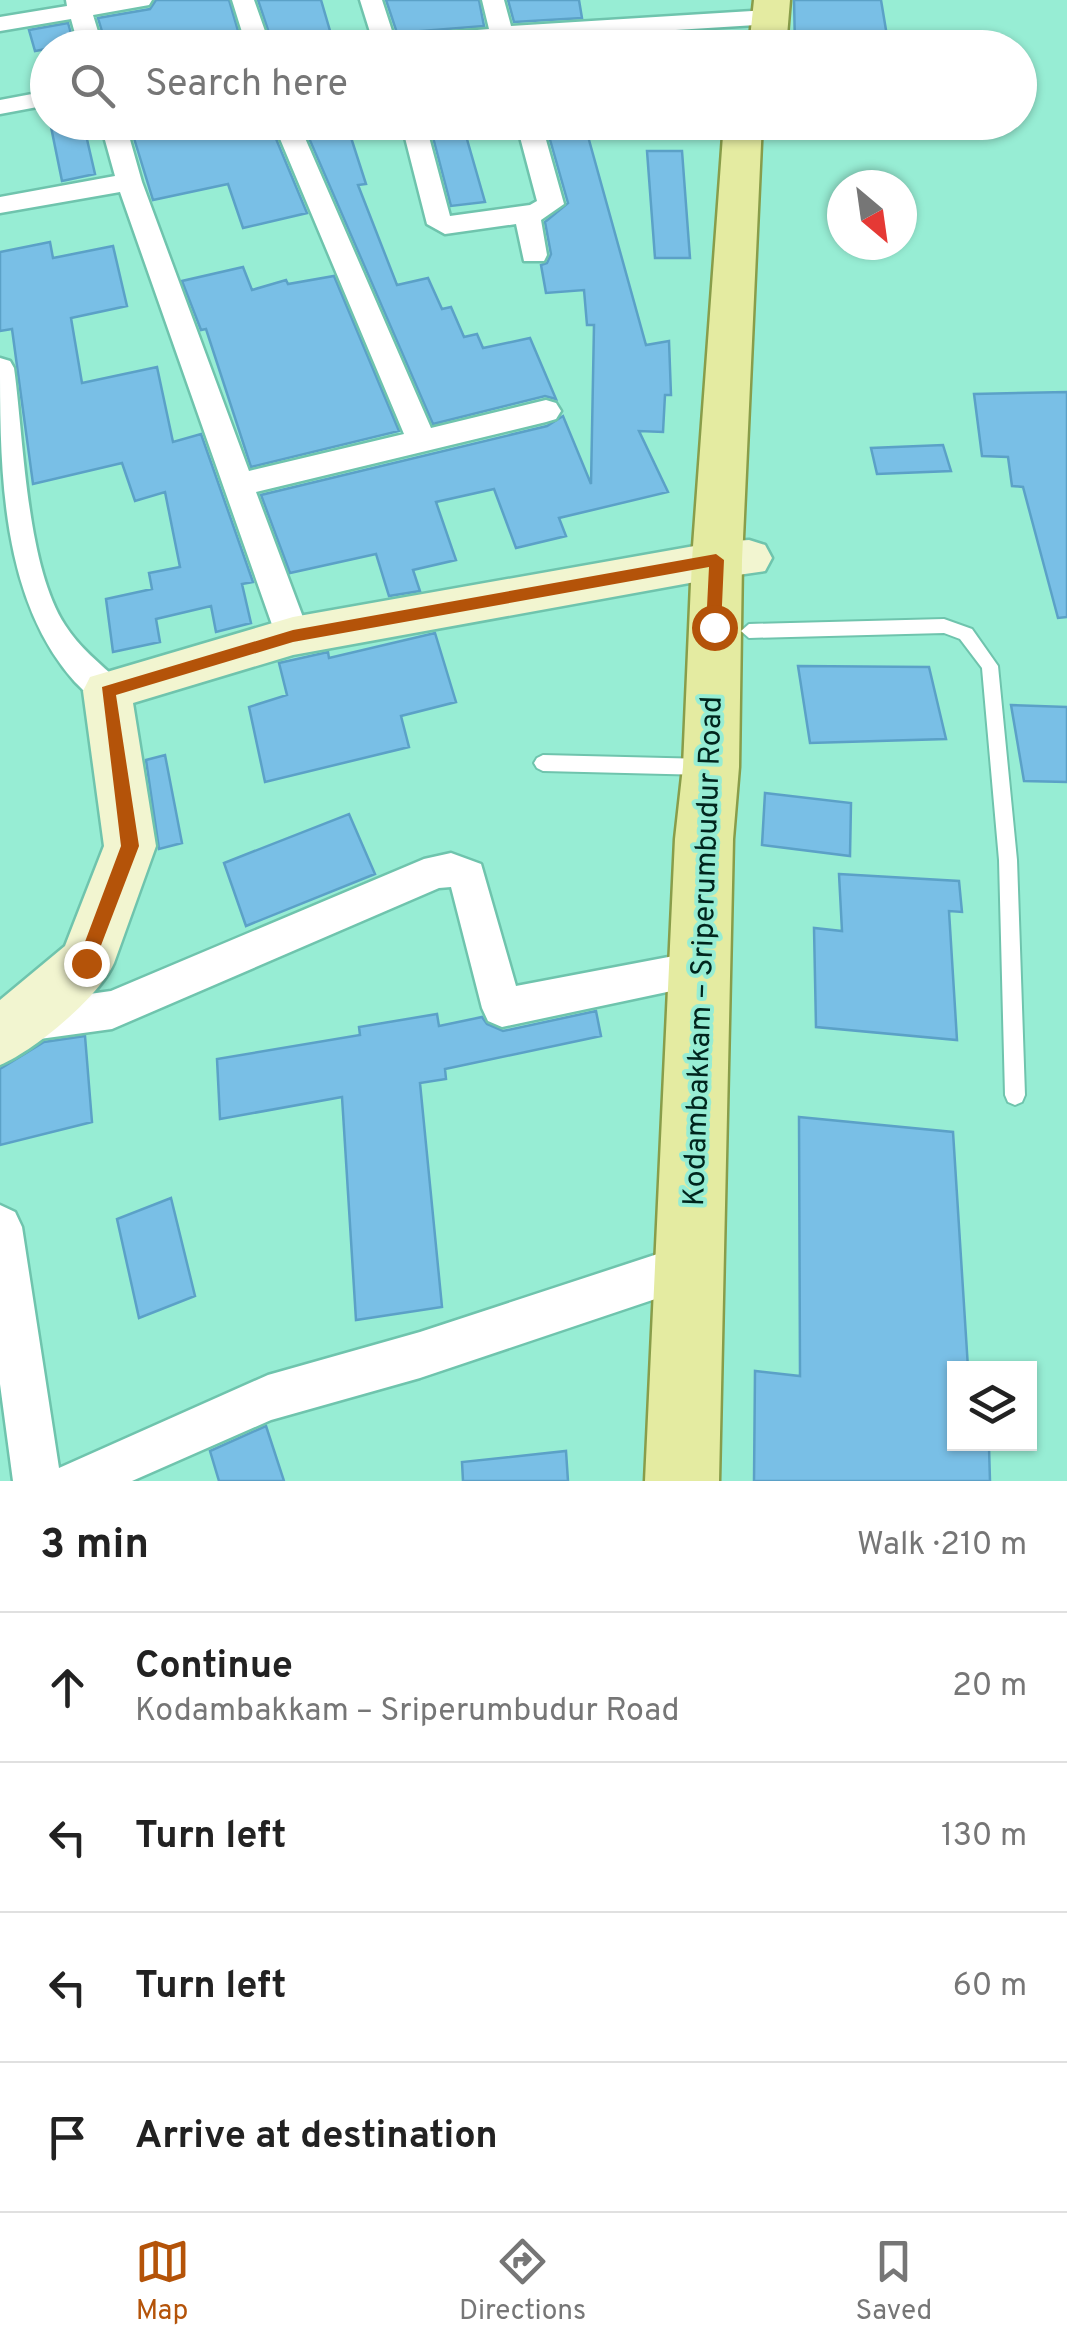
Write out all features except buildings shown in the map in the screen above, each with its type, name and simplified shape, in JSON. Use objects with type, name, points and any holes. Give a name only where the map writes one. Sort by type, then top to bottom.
[{"type":"main road","name":"Kodambakkam – Sriperumbudur Road","points":[[720,1481],[733,842],[748,631],[733,559],[743,140]]},
{"type":"main road","name":"Kodambakkam – Sriperumbudur Road","points":[[682,1481],[704,839],[733,559],[763,140]]},
{"type":"street","points":[[0,24],[79,6],[141,0]]},
{"type":"street","points":[[242,0],[253,30]]},
{"type":"street","points":[[371,0],[381,30]]},
{"type":"street","points":[[493,0],[500,30]]},
{"type":"street","points":[[652,30],[760,22]]},
{"type":"street","points":[[0,106],[30,101]]},
{"type":"street","points":[[117,140],[293,636]]},
{"type":"street","points":[[293,140],[422,442]]},
{"type":"street","points":[[418,140],[439,223],[451,226],[546,209],[552,198],[534,140]]},
{"type":"street","points":[[0,205],[129,182]]},
{"type":"street","points":[[526,214],[534,254]]},
{"type":"street","points":[[0,368],[14,589],[70,658],[107,691],[130,846],[86,963],[9,1030]]},
{"type":"street","points":[[238,485],[546,411]]},
{"type":"street","points":[[107,691],[293,636],[733,559]]},
{"type":"street","points":[[9,1030],[112,1010],[437,870],[468,876],[502,1008],[700,969]]},
{"type":"street","points":[[0,1227],[38,1481]]},
{"type":"street","points":[[77,1481],[268,1398],[420,1354],[691,1265]]},
{"type":"lane","points":[[748,631],[944,626],[966,634],[990,666],[1008,860],[1014,1095]]},
{"type":"lane","points":[[543,763],[711,767]]},
{"type":"route","points":[[86,963],[130,846],[107,691],[293,636],[716,560],[714,627]]}]
